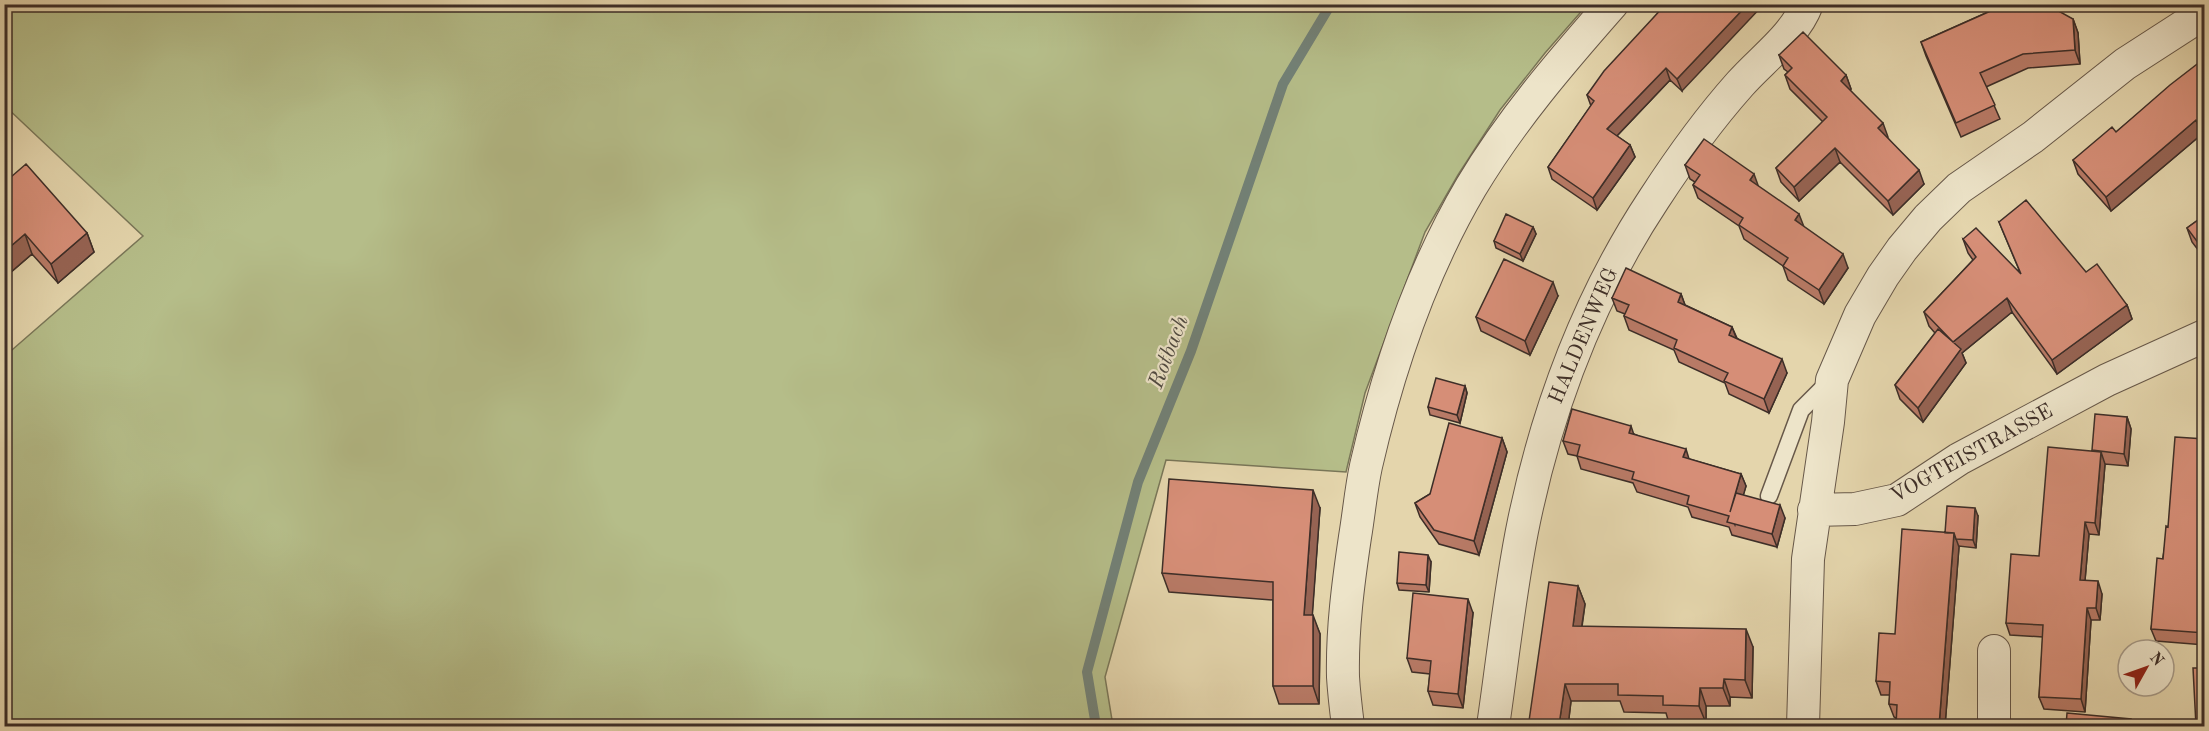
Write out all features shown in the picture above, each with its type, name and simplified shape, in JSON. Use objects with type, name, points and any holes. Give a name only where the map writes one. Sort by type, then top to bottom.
[{"type":"street","points":[[1348,726],[1343,677],[1346,602],[1365,468],[1382,400],[1402,341],[1442,238],[1472,186],[1515,120],[1560,63],[1612,4]]},
{"type":"street","name":"HALDENWEG","points":[[1493,726],[1524,521],[1556,399],[1585,323],[1616,260],[1699,133],[1741,83],[1797,24],[1807,4]]},
{"type":"street","points":[[1803,726],[1808,560],[1832,380],[1860,315],[1902,249],[1928,218],[1959,188],[2033,137],[2126,64],[2205,13]]},
{"type":"street","name":"VOGTEISTRASSE","points":[[1814,510],[1855,509],[1897,500],[1959,459],[2107,380],[2205,336]]},
{"type":"street","points":[[1994,651],[1994,726]]},
{"type":"lane","points":[[1769,496],[1801,410],[1832,380]]},
{"type":"green space","points":[[5,4],[1587,5],[1500,110],[1425,232],[1365,393],[1346,472],[1166,460],[1105,677],[1113,726],[5,726],[5,356],[143,236],[5,106]]},
{"type":"building","points":[[1666,4],[1748,4],[1677,79],[1666,68],[1607,129],[1630,145],[1593,198],[1548,167],[1594,101],[1587,95],[1604,71]]},
{"type":"building","points":[[1993,4],[2046,4],[2073,19],[2075,50],[2023,54],[1980,73],[1995,105],[1956,123],[1921,42],[1995,9]]},
{"type":"building","points":[[1803,32],[1846,75],[1841,81],[1883,123],[1878,128],[1919,170],[1888,201],[1835,148],[1794,187],[1776,168],[1827,117],[1785,75],[1792,68],[1779,55]]},
{"type":"building","points":[[2205,58],[2205,130],[2196,120],[2106,197],[2073,160],[2112,127],[2116,132]]},
{"type":"building","points":[[1704,139],[1754,174],[1750,180],[1799,214],[1795,220],[1843,254],[1819,290],[1783,266],[1788,258],[1739,225],[1743,218],[1693,185],[1700,175],[1685,165]]},
{"type":"building","points":[[26,164],[87,233],[51,264],[25,234],[4,252],[4,183]]},
{"type":"building","points":[[2026,200],[2086,272],[2097,264],[2127,305],[2052,360],[2007,298],[1953,342],[1924,312],[1976,257],[1963,239],[1976,228],[2021,274],[1999,222]]},
{"type":"building","points":[[1506,214],[1533,227],[1520,254],[1494,241]]},
{"type":"building","points":[[2205,215],[2205,252],[2187,228]]},
{"type":"building","points":[[1504,259],[1553,282],[1525,341],[1476,317]]},
{"type":"building","points":[[1626,268],[1681,294],[1678,302],[1732,327],[1729,335],[1782,359],[1764,399],[1724,381],[1728,373],[1674,348],[1677,340],[1624,316],[1629,305],[1612,298]]},
{"type":"building","points":[[1938,329],[1961,349],[1918,408],[1895,385]]},
{"type":"building","points":[[1436,378],[1465,386],[1457,415],[1428,407]]},
{"type":"building","points":[[1572,409],[1631,426],[1629,433],[1686,449],[1683,457],[1741,474],[1730,512],[1736,493],[1780,505],[1772,534],[1727,522],[1729,516],[1687,504],[1689,496],[1632,479],[1634,472],[1577,456],[1580,445],[1563,441]]},
{"type":"building","points":[[2095,414],[2127,417],[2124,454],[2092,450]]},
{"type":"building","points":[[1449,423],[1502,438],[1474,541],[1434,530],[1415,503],[1430,494]]},
{"type":"building","points":[[2175,437],[2205,439],[2205,514],[2200,562],[2205,562],[2205,633],[2151,629],[2157,558],[2163,559],[2166,526],[2168,527]]},
{"type":"building","points":[[2048,447],[2101,452],[2095,523],[2085,522],[2080,580],[2098,581],[2096,608],[2087,608],[2081,699],[2039,697],[2043,625],[2006,623],[2011,554],[2039,556]]},
{"type":"building","points":[[1169,479],[1313,490],[1304,615],[1313,615],[1313,686],[1273,686],[1273,582],[1162,573]]},
{"type":"building","points":[[1947,506],[1975,508],[1973,540],[1956,539],[1954,533],[1945,533]]},
{"type":"building","points":[[1902,529],[1954,533],[1939,726],[1896,726],[1897,705],[1889,704],[1890,682],[1876,681],[1879,633],[1895,634]]},
{"type":"building","points":[[1399,552],[1428,555],[1426,585],[1397,583]]},
{"type":"building","points":[[1549,582],[1578,586],[1573,626],[1746,629],[1745,680],[1724,679],[1723,688],[1700,688],[1699,706],[1663,705],[1663,696],[1618,695],[1618,684],[1565,684],[1559,725],[1529,721]]},
{"type":"building","points":[[1413,593],[1468,599],[1458,694],[1428,691],[1431,661],[1407,658]]},
{"type":"building","points":[[2193,668],[2205,668],[2205,726],[2196,726]]},
{"type":"building","points":[[2067,713],[2131,719],[2130,726],[2066,726]]},
{"type":"waterway","name":"Rotbach","points":[[1096,726],[1087,672],[1138,482],[1191,351],[1283,84],[1331,4]]}]
